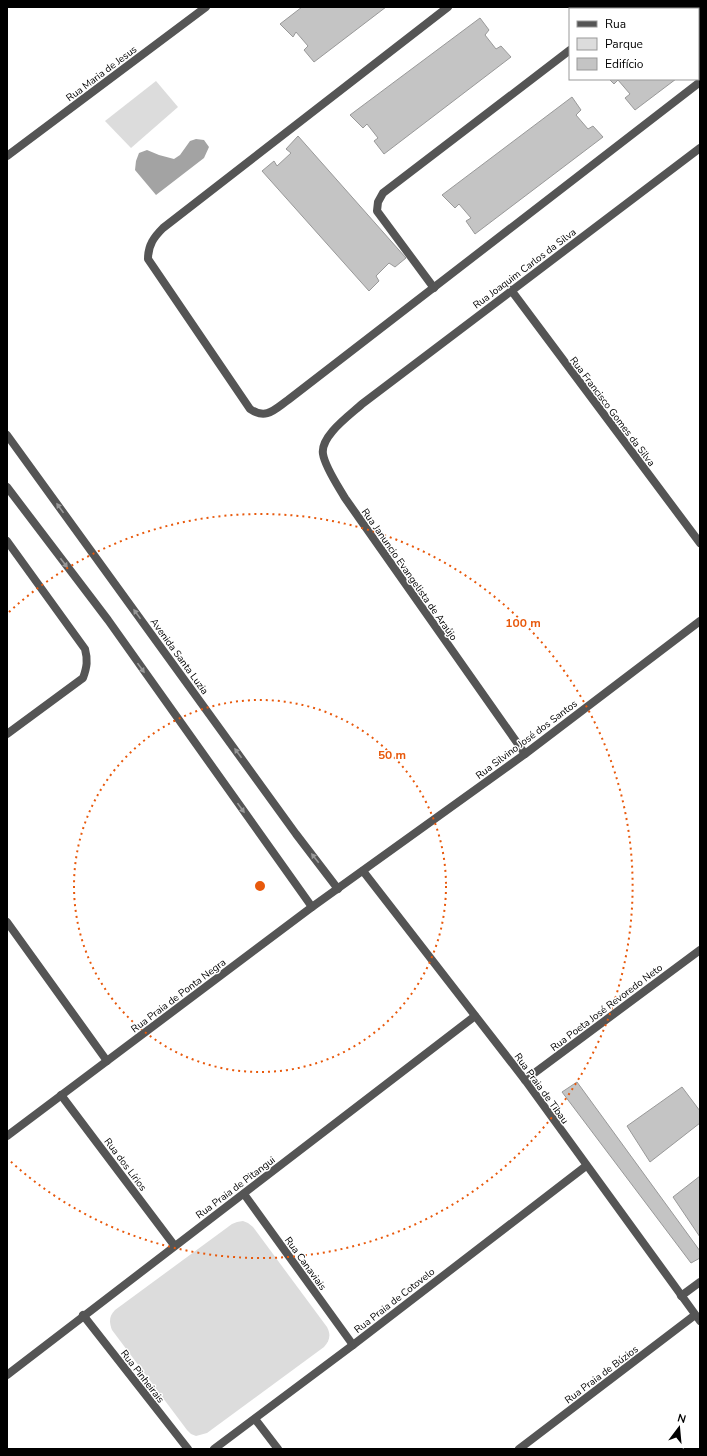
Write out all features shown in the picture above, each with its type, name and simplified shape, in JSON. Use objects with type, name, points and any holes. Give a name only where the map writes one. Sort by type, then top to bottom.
[{"type":"street","name":"Rua Maria de Jesus","points":[[7,156],[206,7]]},
{"type":"street","points":[[448,7],[163,228],[154,237],[148,249],[148,259],[250,409],[258,414],[269,413],[288,400],[700,82]]},
{"type":"street","points":[[434,288],[377,210],[378,202],[383,193],[569,51]]},
{"type":"street","name":"Rua Joaquim Carlos da Silva","points":[[362,404],[700,148]]},
{"type":"street","name":"Rua Francisco Gomes da Silva","points":[[511,290],[700,544]]},
{"type":"street","name":"Rua Januncio Evangelista de Araújo","points":[[362,404],[328,437],[324,446],[323,454],[332,476],[344,498],[525,754]]},
{"type":"street","name":"Avenida Santa Luzia","points":[[7,435],[296,834],[338,889]]},
{"type":"street","points":[[8,492],[108,620],[312,907]]},
{"type":"street","points":[[7,541],[84,649],[88,658],[87,667],[83,678],[7,734]]},
{"type":"street","name":"Rua Silvino José dos Santos","points":[[363,871],[525,754],[700,621]]},
{"type":"street","name":"Rua Praia de Ponta Negra","points":[[7,1136],[312,907],[363,871]]},
{"type":"street","name":"Rua Praia de Tibau","points":[[363,871],[525,1080],[586,1166],[698,1318]]},
{"type":"street","points":[[7,922],[107,1061]]},
{"type":"street","name":"Rua Poeta José Revoredo Neto","points":[[525,1080],[700,950]]},
{"type":"street","name":"Rua Praia de Pitangui","points":[[7,1374],[475,1016]]},
{"type":"street","name":"Rua dos Lírios","points":[[61,1095],[174,1245]]},
{"type":"street","name":"Rua Praia de Cotovelo","points":[[214,1449],[353,1345],[586,1166]]},
{"type":"street","name":"Rua Canaviais","points":[[244,1194],[353,1345]]},
{"type":"street","points":[[681,1296],[700,1282]]},
{"type":"street","name":"Rua Pinheirais","points":[[83,1315],[188,1449]]},
{"type":"street","name":"Rua Praia de Búzios","points":[[519,1449],[698,1318]]},
{"type":"street","points":[[255,1419],[278,1449]]},
{"type":"green space","points":[[156,81],[178,107],[131,148],[105,121]]},
{"type":"green space","points":[[243,1221],[253,1227],[327,1327],[329,1333],[328,1342],[324,1347],[207,1433],[196,1436],[187,1430],[112,1330],[110,1322],[111,1317],[115,1310],[232,1224]]},
{"type":"shaded area","points":[[196,139],[204,140],[209,147],[204,158],[156,195],[135,170],[139,153],[147,150],[174,159],[180,155],[190,141]]},
{"type":"building","points":[[302,7],[386,7],[314,62],[304,50],[308,46],[296,32],[293,37],[280,24]]},
{"type":"building","points":[[700,7],[699,62],[699,8],[686,8]]},
{"type":"building","points":[[480,18],[489,30],[485,35],[496,49],[501,46],[511,57],[384,154],[374,141],[378,138],[367,124],[363,128],[350,115]]},
{"type":"building","points":[[610,80],[618,80],[614,84]]},
{"type":"building","points":[[618,80],[675,80],[635,110],[625,98],[630,94]]},
{"type":"building","points":[[572,97],[581,110],[576,115],[588,129],[593,126],[603,137],[475,234],[466,221],[471,218],[459,204],[455,208],[442,195]]},
{"type":"building","points":[[298,136],[406,258],[395,267],[389,263],[376,276],[379,281],[369,291],[262,171],[274,161],[277,166],[291,153],[286,149]]},
{"type":"building","points":[[577,1082],[700,1251],[700,1258],[691,1263],[562,1092]]},
{"type":"building","points":[[682,1087],[700,1111],[700,1123],[650,1162],[627,1126]]},
{"type":"building","points":[[700,1176],[700,1237],[673,1197]]}]
